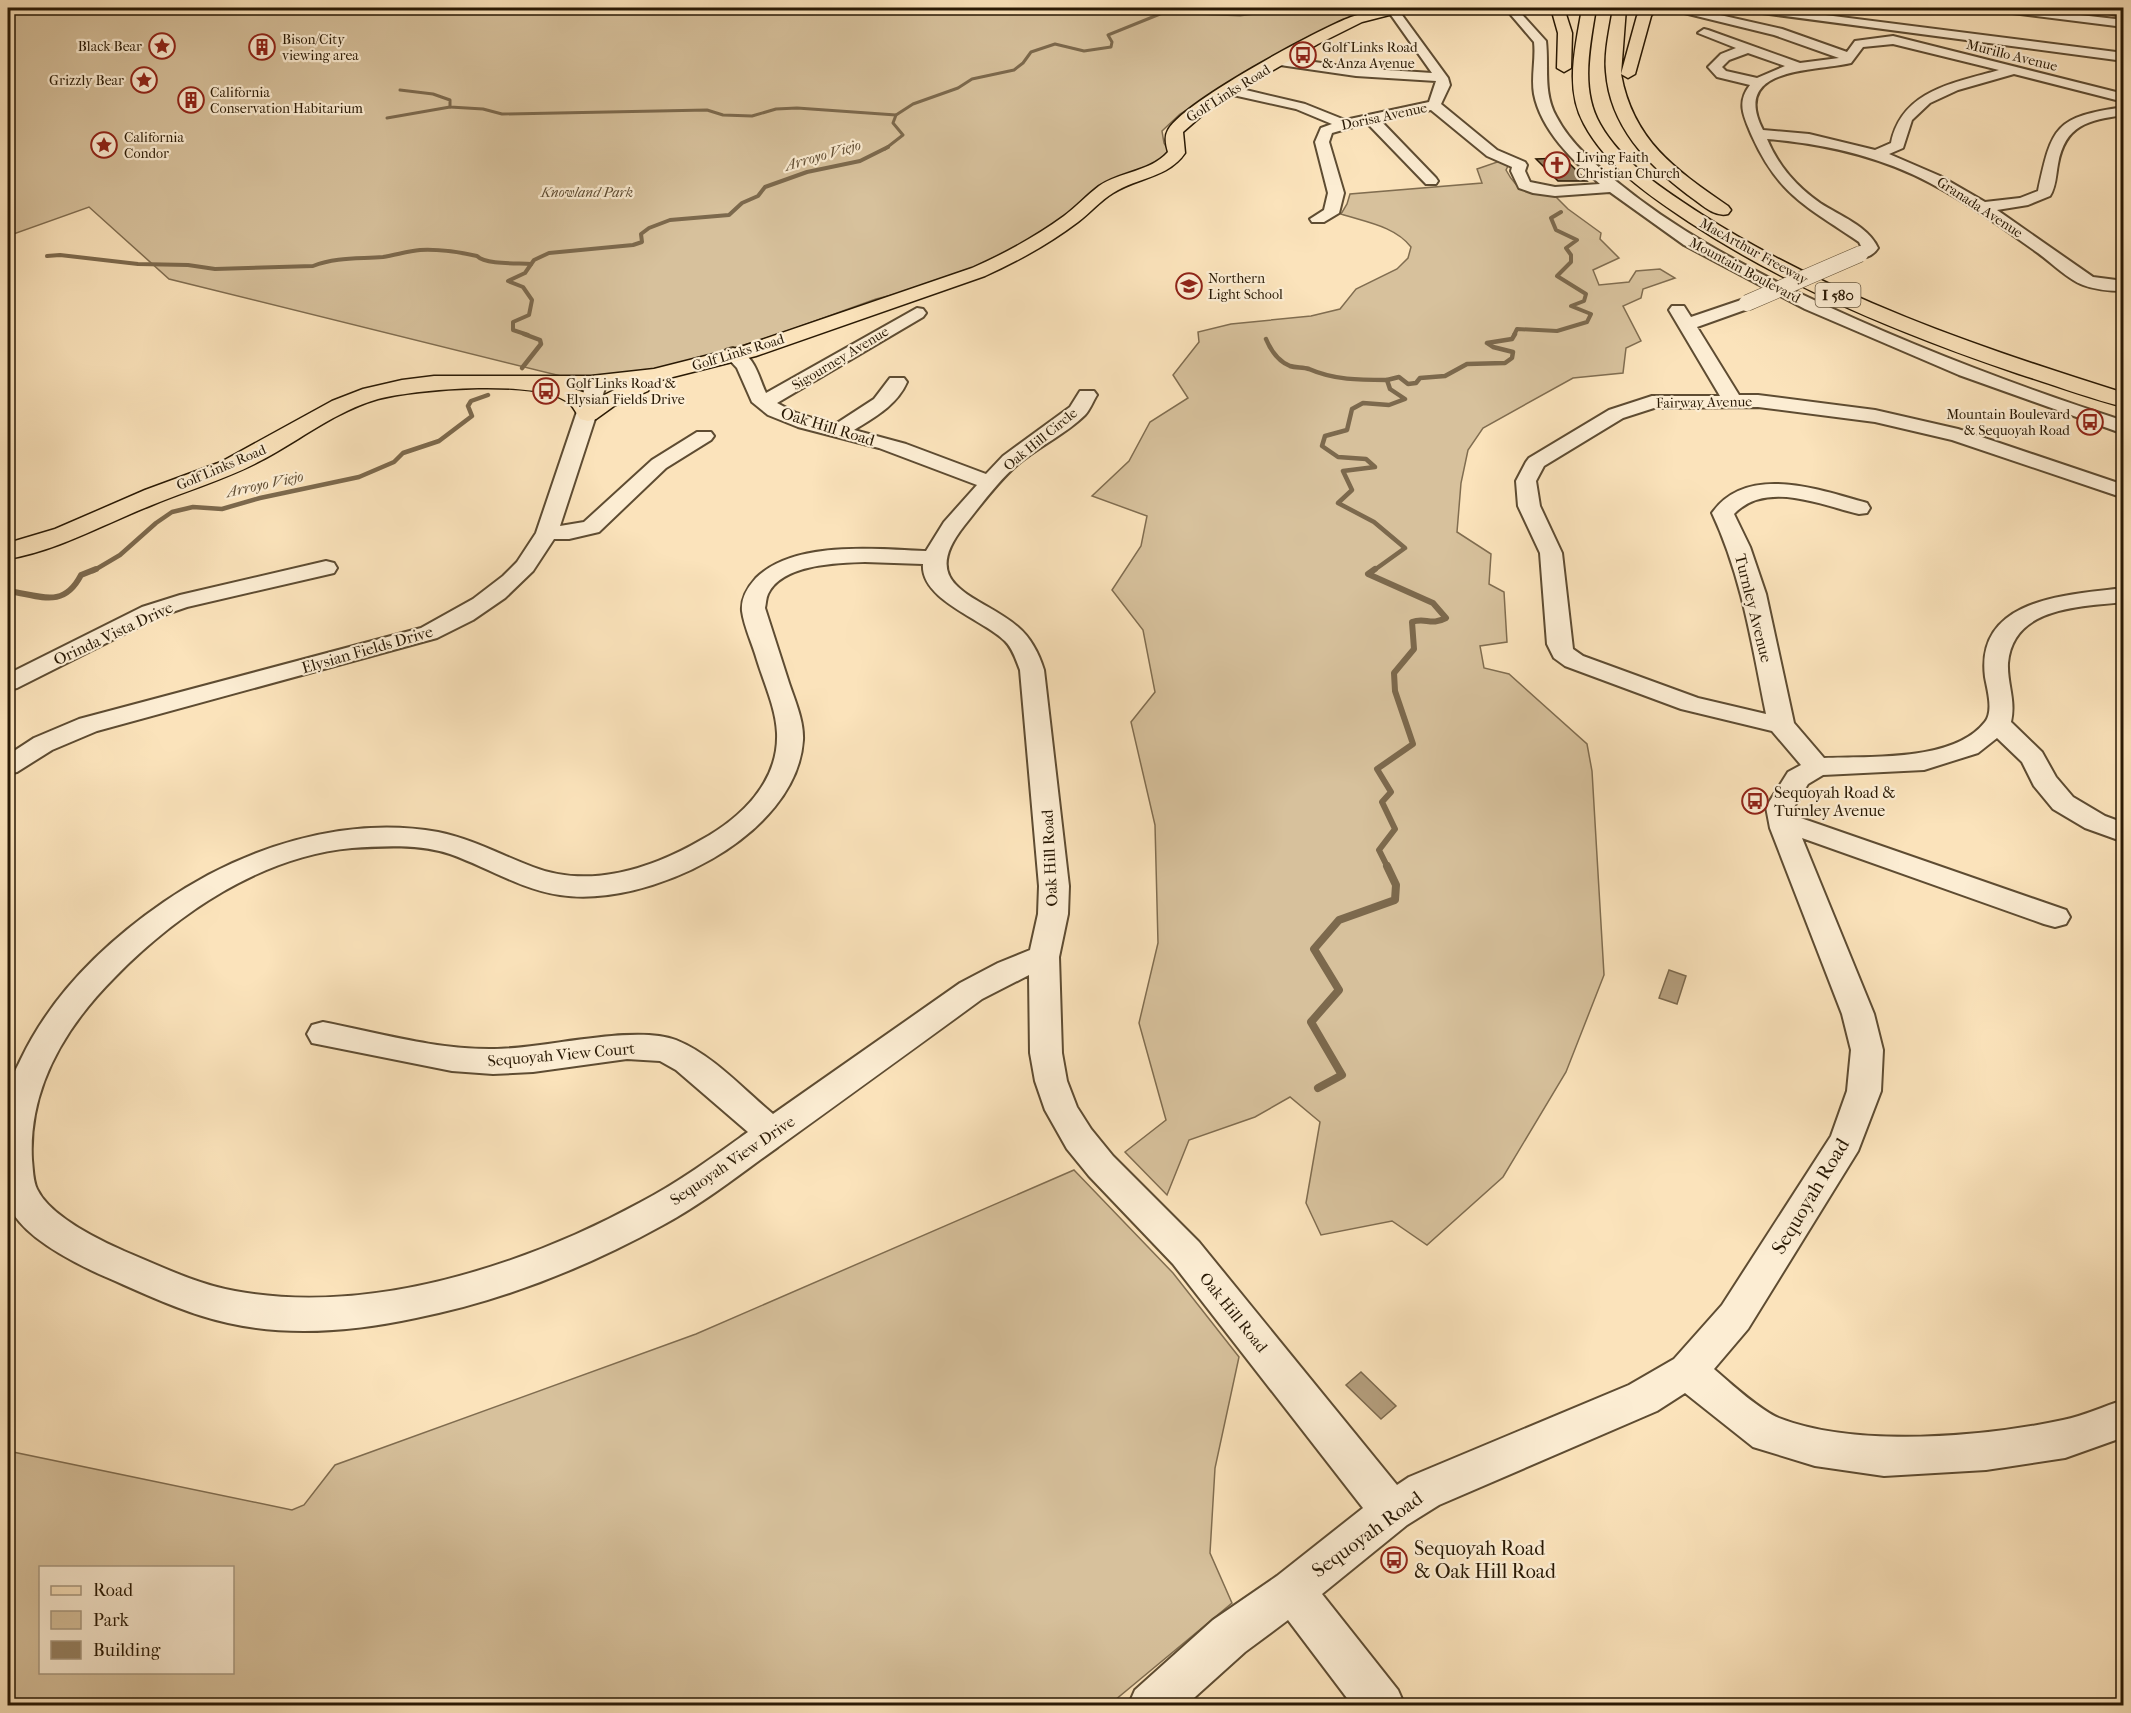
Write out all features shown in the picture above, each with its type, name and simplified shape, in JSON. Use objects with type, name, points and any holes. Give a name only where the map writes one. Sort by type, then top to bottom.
[{"type":"main road","points":[[1558,8],[1565,33],[1565,77],[1592,123]]},
{"type":"main road","name":"MacArthur Freeway","points":[[1589,8],[1580,80],[1581,94],[1592,123],[1618,157],[1660,195],[1724,237],[1814,284],[1916,328],[2124,400]]},
{"type":"main road","name":"MacArthur Freeway","points":[[1619,8],[1613,69],[1616,89],[1627,123],[1654,157],[1696,192],[1742,222]]},
{"type":"main road","points":[[1616,89],[1628,76],[1644,16],[1650,8]]},
{"type":"main road","name":"Golf Links Road","points":[[8,551],[63,536],[153,495],[238,463],[328,411],[369,395],[414,384],[447,381],[536,383],[597,382],[634,378],[683,368],[733,354],[981,271],[1015,254],[1061,226],[1106,190],[1170,163],[1177,153],[1173,142],[1175,130],[1184,118],[1229,90],[1352,22],[1395,9]]},
{"type":"main road","name":"MacArthur Freeway","points":[[1808,258],[1846,277]]},
{"type":"main road","points":[[536,383],[577,398],[588,414],[606,401],[683,368]]},
{"type":"street","name":"Mountain Boulevard","points":[[1510,8],[1540,40],[1539,85],[1543,104],[1554,126],[1584,161],[1652,217],[1703,249],[1758,279],[1863,329],[1956,370],[2124,428]]},
{"type":"street","points":[[1676,8],[1778,32],[1851,57]]},
{"type":"street","points":[[1747,8],[2124,57]]},
{"type":"street","points":[[1996,8],[2124,24]]},
{"type":"street","points":[[1395,9],[1395,13],[1442,78],[1443,85],[1434,105],[1492,153],[1520,165],[1520,177],[1527,187],[1548,191],[1614,187]]},
{"type":"street","points":[[1987,20],[2009,22]]},
{"type":"street","points":[[1732,400],[1682,317],[1747,303],[1870,248],[1866,238],[1807,202],[1770,161],[1747,113],[1749,98],[1760,83],[1798,66],[1835,63],[1851,57],[1859,44],[1893,40],[1902,28]]},
{"type":"street","points":[[1704,33],[1798,66]]},
{"type":"street","name":"Murillo Avenue","points":[[1893,40],[2124,98]]},
{"type":"street","points":[[1749,48],[1725,57],[1714,67],[1722,74],[1760,83]]},
{"type":"street","points":[[1280,61],[1356,72],[1442,78]]},
{"type":"street","points":[[1878,154],[1898,145],[1904,120],[1924,101],[1950,89],[2011,71]]},
{"type":"street","points":[[1229,90],[1286,100],[1316,109],[1343,124]]},
{"type":"street","name":"Dorisa Avenue","points":[[1318,219],[1331,213],[1336,193],[1322,142],[1326,130],[1343,124],[1434,105]]},
{"type":"street","points":[[1983,207],[2032,200],[2045,193],[2060,137],[2068,129],[2094,116],[2124,111]]},
{"type":"street","points":[[1370,119],[1431,181]]},
{"type":"street","name":"Granada Avenue","points":[[1758,134],[1811,137],[1878,154],[1933,176],[1983,207],[2087,281],[2109,286],[2124,286]]},
{"type":"street","name":"Sigourney Avenue","points":[[764,403],[916,313]]},
{"type":"street","name":"Oak Hill Road","points":[[733,354],[749,368],[764,403],[798,419],[887,444],[990,482]]},
{"type":"street","name":"Elysian Fields Drive","points":[[8,766],[43,744],[88,725],[429,633],[455,620],[504,588],[537,553],[588,414],[597,382]]},
{"type":"street","points":[[839,430],[888,398],[895,390],[897,382]]},
{"type":"street","name":"Oak Hill Circle","points":[[990,482],[1010,459],[1078,411],[1087,395]]},
{"type":"street","name":"Fairway Avenue","points":[[1781,725],[1690,704],[1574,661],[1563,654],[1559,644],[1551,553],[1529,506],[1526,481],[1536,462],[1616,414],[1652,402],[1732,400],[1821,407],[1875,416],[1958,435],[2124,492]]},
{"type":"street","points":[[546,533],[569,532],[591,527],[659,464],[704,436]]},
{"type":"street","points":[[934,558],[942,542],[990,482]]},
{"type":"street","name":"Turnley Avenue","points":[[1817,767],[1781,725],[1754,594],[1740,547],[1723,513],[1736,498],[1774,490],[1808,495],[1859,508]]},
{"type":"street","name":"Sequoyah View Drive","points":[[934,558],[841,556],[819,558],[783,570],[767,579],[757,591],[753,608],[789,723],[791,744],[784,771],[768,798],[741,827],[707,850],[660,871],[619,884],[583,888],[547,884],[516,874],[470,850],[435,841],[396,838],[343,840],[296,850],[249,866],[206,888],[168,912],[129,944],[88,985],[52,1032],[25,1086],[14,1137],[17,1185],[35,1215],[70,1242],[184,1295],[243,1310],[304,1315],[374,1310],[453,1293],[546,1263],[621,1230],[691,1190],[971,991],[1009,971],[1044,957]]},
{"type":"street","name":"Oak Hill Road","points":[[934,558],[938,577],[952,596],[1006,630],[1019,642],[1028,656],[1032,670],[1054,886],[1053,914],[1044,957],[1046,1053],[1051,1081],[1062,1110],[1079,1139],[1101,1166],[1186,1253],[1392,1511]]},
{"type":"street","name":"Orinda Vista Drive","points":[[8,682],[150,612],[180,602],[326,568]]},
{"type":"street","points":[[2055,917],[1783,821],[1780,807],[1798,778],[1817,767],[1924,762],[1969,747],[1998,724],[2002,707],[1996,663],[2005,633],[2029,613],[2051,604],[2124,595]]},
{"type":"street","points":[[1998,724],[2032,758],[2044,780],[2063,803],[2095,822],[2124,833]]},
{"type":"street","name":"Sequoyah Road","points":[[1152,1706],[1229,1636],[1292,1591],[1392,1511],[1424,1491],[1643,1398],[1689,1371],[1736,1317],[1846,1140],[1864,1092],[1867,1050],[1858,1014],[1783,821]]},
{"type":"street","name":"Sequoyah View Court","points":[[323,1034],[452,1059],[493,1062],[533,1060],[618,1048],[665,1049],[688,1061],[772,1133]]},
{"type":"street","points":[[1689,1371],[1720,1399],[1767,1434],[1815,1447],[1884,1457],[1986,1451],[2065,1439],[2124,1418]]},
{"type":"street","points":[[1292,1591],[1382,1706]]},
{"type":"green space","name":"Knowland Park","points":[[8,8],[1392,8],[1283,56],[1180,114],[1162,131],[1168,150],[1164,159],[1095,190],[1067,215],[1024,244],[975,269],[924,287],[876,299],[779,334],[705,357],[650,370],[573,379],[169,279],[89,207],[8,236]]},
{"type":"green space","points":[[1500,161],[1508,166],[1506,170],[1510,178],[1520,188],[1531,193],[1554,195],[1568,209],[1601,233],[1600,239],[1619,258],[1593,270],[1599,285],[1629,282],[1636,271],[1660,269],[1675,278],[1643,289],[1641,298],[1623,306],[1641,341],[1626,348],[1623,373],[1573,378],[1483,428],[1468,450],[1461,483],[1457,532],[1491,554],[1489,584],[1504,592],[1507,642],[1480,646],[1484,668],[1509,674],[1587,744],[1592,771],[1604,975],[1566,1072],[1503,1177],[1427,1245],[1392,1221],[1321,1235],[1306,1203],[1320,1122],[1290,1097],[1255,1117],[1189,1140],[1167,1195],[1125,1152],[1166,1120],[1139,1023],[1158,943],[1155,825],[1131,722],[1155,692],[1143,630],[1112,590],[1141,546],[1147,516],[1092,496],[1129,461],[1150,422],[1188,398],[1173,375],[1199,342],[1198,332],[1231,324],[1311,316],[1340,309],[1356,289],[1397,269],[1408,258],[1411,247],[1397,234],[1341,214],[1350,194],[1482,183],[1477,169]]},
{"type":"green space","points":[[1074,1170],[1173,1273],[1239,1357],[1215,1468],[1210,1553],[1232,1603],[1109,1705],[8,1705],[8,1451],[292,1510],[304,1505],[335,1465],[696,1334]]},
{"type":"shaded area","points":[[1669,970],[1686,976],[1677,1004],[1659,998]]},
{"type":"shaded area","points":[[1361,1372],[1396,1406],[1381,1419],[1346,1385]]},
{"type":"building","name":"Living Faith Christian Church","points":[[1564,158],[1587,181],[1558,181],[1536,159]]},
{"type":"waterway","name":"Arroyo Viejo","points":[[896,115],[913,104],[958,88],[972,79],[1014,70],[1031,52],[1055,44],[1084,51],[1111,47],[1112,42],[1108,35],[1165,12],[1240,15],[1264,12],[1274,8]]},
{"type":"waterway","name":"Arroyo Viejo","points":[[2098,8],[2103,9],[2103,12],[2124,18]]},
{"type":"waterway","points":[[400,90],[433,94],[450,100],[450,107]]},
{"type":"waterway","points":[[387,118],[450,107]]},
{"type":"waterway","points":[[450,107],[483,109],[502,114],[707,110],[723,115],[752,116],[776,109],[797,108],[896,115]]},
{"type":"waterway","name":"Arroyo Viejo","points":[[887,148],[903,135],[893,123],[896,115]]},
{"type":"waterway","name":"Arroyo Viejo","points":[[528,335],[513,330],[513,322],[529,315],[532,300],[523,287],[508,281],[525,273],[534,260],[549,253],[633,245],[642,242],[641,234],[649,228],[670,220],[729,215],[742,203],[758,196],[765,187],[807,172],[860,161],[887,148]]},
{"type":"waterway","points":[[1514,335],[1517,329],[1557,331],[1587,322],[1591,314],[1571,306],[1584,301],[1586,294],[1557,276],[1571,262],[1571,255],[1566,248],[1577,240],[1556,230],[1551,218],[1561,212]]},
{"type":"waterway","points":[[47,256],[60,255],[138,264],[188,265],[215,269],[313,266],[339,260],[383,257],[411,251],[442,250],[477,256],[487,261],[531,264]]},
{"type":"waterway","name":"Arroyo Viejo","points":[[522,368],[541,344],[540,340],[524,334]]},
{"type":"waterway","points":[[1387,380],[1399,377],[1408,384],[1416,383],[1420,378],[1445,376],[1467,364],[1505,363],[1512,358],[1513,352],[1493,347],[1487,343],[1512,339],[1515,334]]},
{"type":"waterway","points":[[1266,339],[1275,355],[1290,366],[1307,368],[1337,377],[1387,380]]},
{"type":"waterway","points":[[1373,571],[1405,548],[1374,522],[1338,503],[1352,490],[1343,471],[1375,467],[1366,459],[1338,457],[1322,446],[1325,436],[1347,430],[1352,409],[1363,403],[1389,405],[1405,399],[1390,389],[1387,380]]},
{"type":"waterway","name":"Arroyo Viejo","points":[[93,571],[120,555],[172,512],[193,507],[222,509],[260,498],[359,477],[394,462],[403,453],[439,441],[472,416],[468,406],[471,401],[488,395]]},
{"type":"waterway","name":"Arroyo Viejo","points":[[8,591],[49,598],[58,596],[74,586],[81,575],[96,569]]},
{"type":"waterway","points":[[1375,569],[1368,574],[1433,603],[1446,618],[1436,621],[1412,622],[1414,649],[1394,673],[1395,691],[1413,744],[1377,769],[1391,792],[1382,802],[1395,829],[1379,850],[1387,866]]},
{"type":"waterway","points":[[1318,1088],[1342,1075],[1311,1022],[1339,990],[1314,949],[1339,920],[1395,900],[1396,885],[1387,866]]},
{"type":"place","name":"Black Bear","points":[[162,46]]},
{"type":"place","name":"Bison/City viewing area","points":[[262,47]]},
{"type":"place","name":"Golf Links Road & Anza Avenue","points":[[1303,55]]},
{"type":"place","name":"Grizzly Bear","points":[[144,80]]},
{"type":"place","name":"California Conservation Habitarium","points":[[191,100]]},
{"type":"place","name":"California Condor","points":[[104,145]]},
{"type":"place","name":"Living Faith Christian Church","points":[[1557,165]]},
{"type":"place","name":"Northern Light School","points":[[1189,286]]},
{"type":"place","name":"Golf Links Road & Elysian Fields Drive","points":[[546,391]]},
{"type":"place","name":"Mountain Boulevard & Sequoyah Road","points":[[2090,422]]},
{"type":"place","name":"Sequoyah Road & Turnley Avenue","points":[[1755,801]]},
{"type":"place","name":"Sequoyah Road & Oak Hill Road","points":[[1394,1560]]}]
